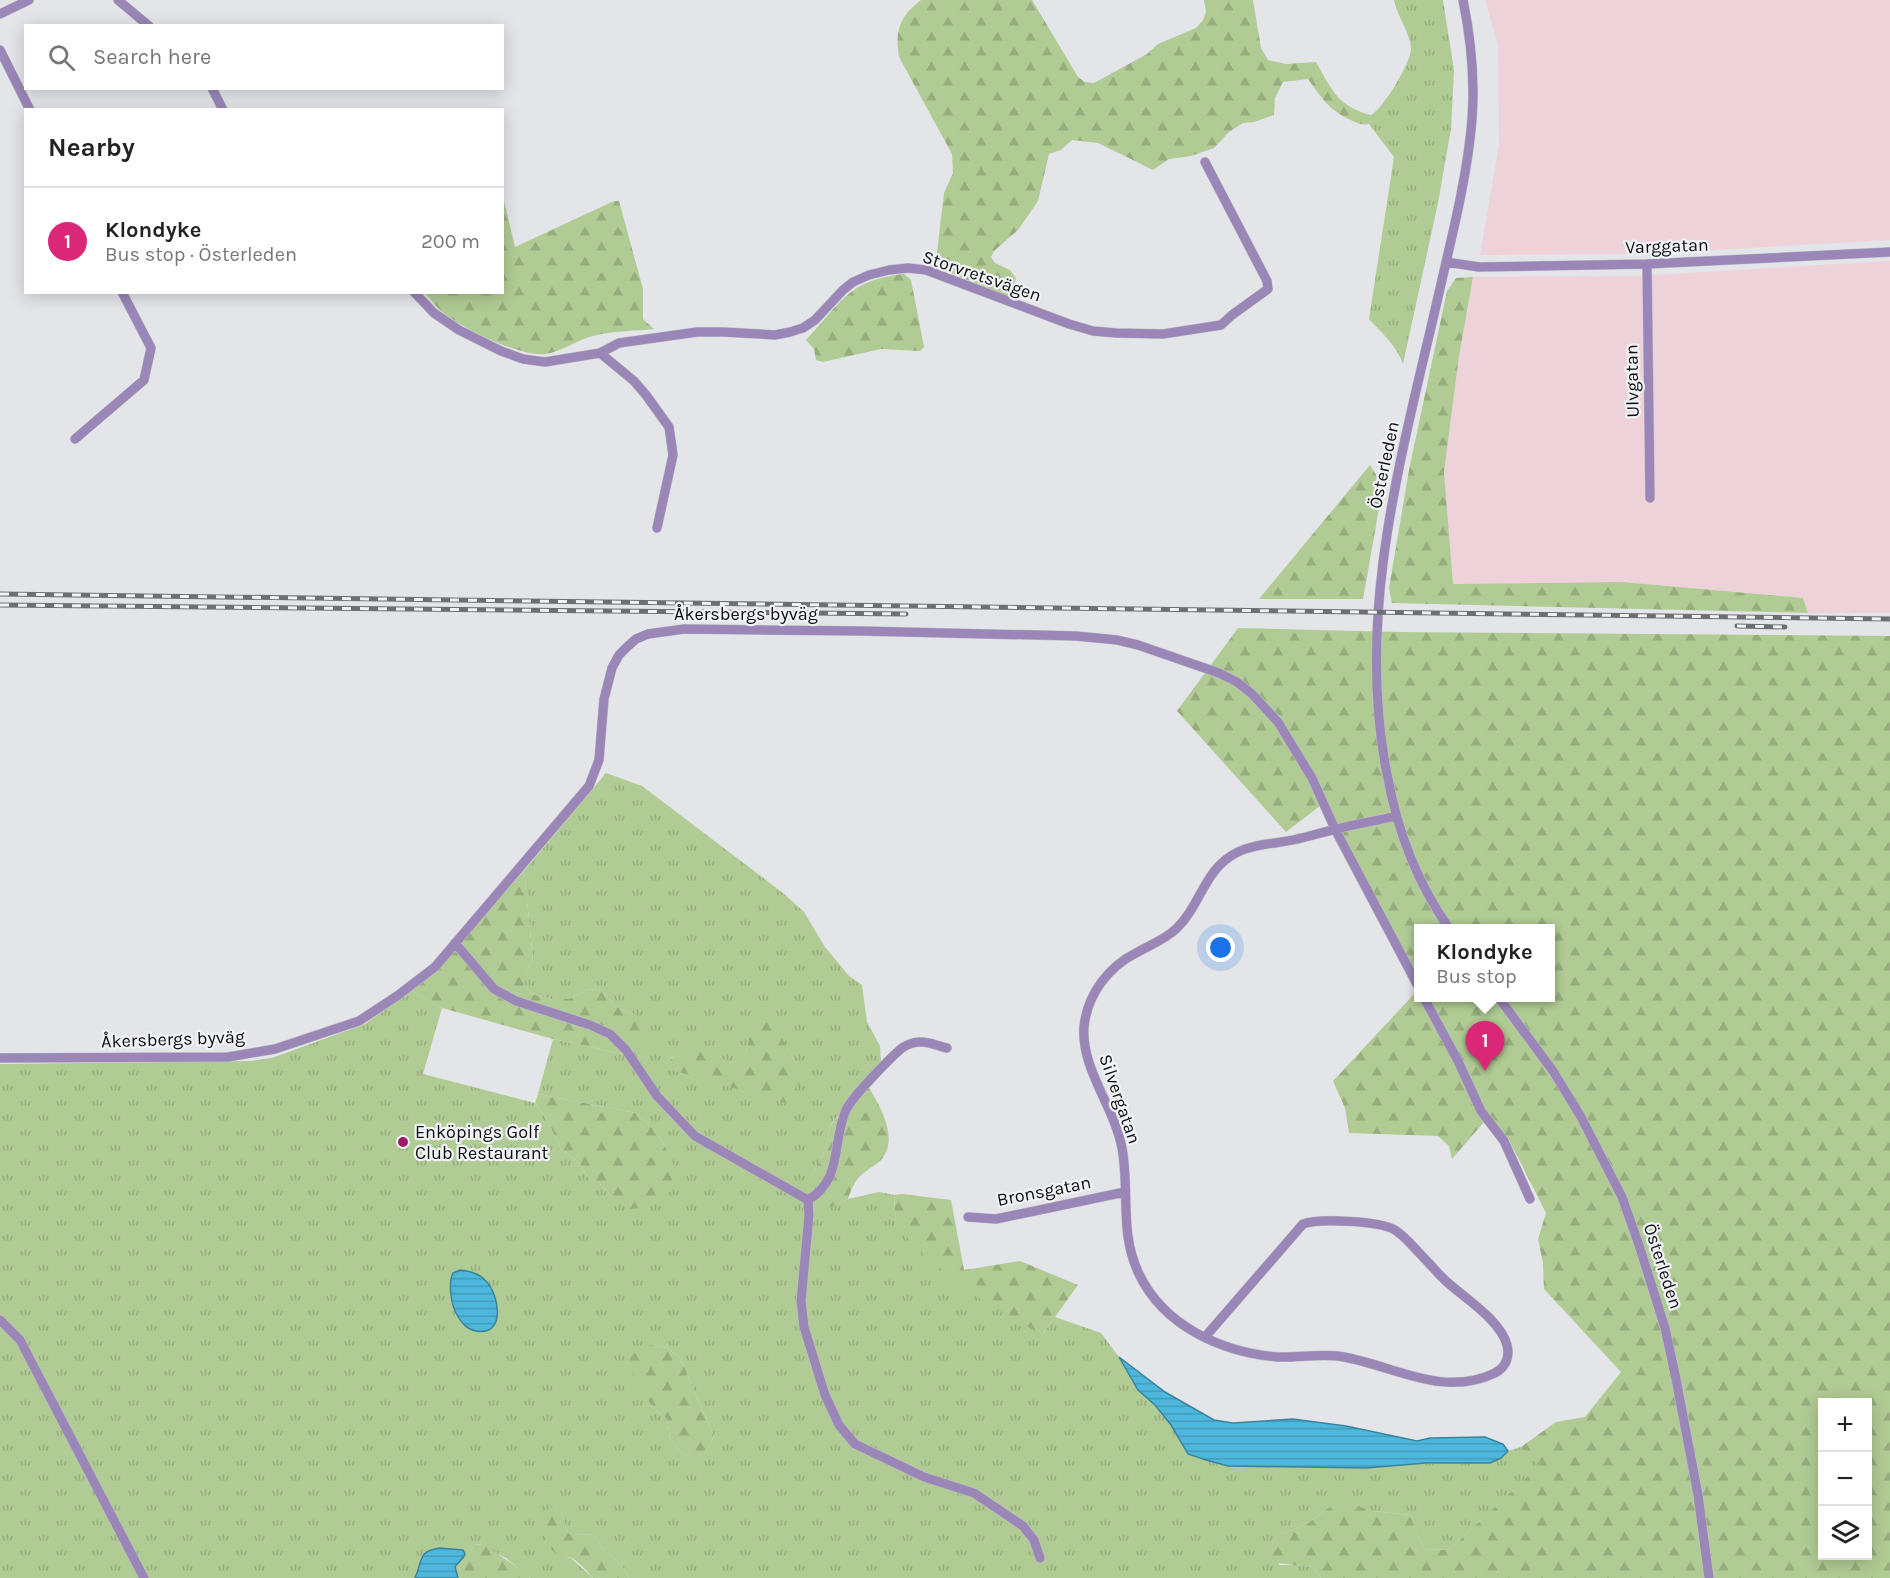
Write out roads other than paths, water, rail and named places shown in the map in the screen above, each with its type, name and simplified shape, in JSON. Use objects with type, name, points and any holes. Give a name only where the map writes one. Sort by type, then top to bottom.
[{"type":"street","points":[[0,14],[29,0]]},
{"type":"street","points":[[118,0],[147,24]]},
{"type":"street","name":"Österleden","points":[[1447,924],[1412,862],[1396,816],[1382,748],[1377,707],[1376,627],[1379,590],[1396,479],[1446,262],[1469,150],[1473,90],[1468,24],[1463,0]]},
{"type":"street","points":[[0,50],[29,108]]},
{"type":"street","points":[[213,90],[222,108]]},
{"type":"street","name":"Storvretsvägen","points":[[416,294],[434,313],[459,330],[501,351],[523,359],[545,362],[600,353],[620,343],[697,332],[775,335],[790,332],[815,320],[853,282],[869,275],[908,268],[926,270],[1024,308],[1093,331],[1163,334],[1221,325],[1268,289],[1267,281],[1205,162]]},
{"type":"street","name":"Varggatan","points":[[1446,262],[1479,267],[1647,264],[1890,252]]},
{"type":"street","name":"Ulvgatan","points":[[1647,264],[1650,498]]},
{"type":"street","points":[[75,439],[144,380],[151,348],[123,294]]},
{"type":"street","points":[[600,353],[634,381],[669,427],[673,455],[657,528]]},
{"type":"street","name":"Åkersbergs byväg","points":[[0,1058],[228,1057],[275,1049],[366,1017],[435,967],[589,786],[599,760],[604,699],[612,668],[619,655],[636,639],[648,633],[663,630],[1076,636],[1117,640],[1138,645],[1219,673],[1237,682],[1252,694],[1278,722],[1297,750],[1335,829],[1414,979]]},
{"type":"street","name":"Silvergatan","points":[[1205,1337],[1302,1224],[1320,1220],[1380,1224],[1400,1233],[1445,1280],[1498,1327],[1506,1342],[1508,1353],[1503,1368],[1470,1380],[1444,1382],[1415,1378],[1367,1362],[1340,1357],[1323,1355],[1277,1357],[1229,1347],[1205,1337],[1189,1330],[1168,1314],[1147,1291],[1132,1260],[1128,1243],[1125,1171],[1119,1134],[1088,1061],[1085,1047],[1086,1015],[1099,986],[1118,963],[1158,943],[1176,929],[1199,898],[1215,868],[1227,858],[1243,849],[1396,816]]},
{"type":"street","points":[[454,943],[494,989],[516,1001],[590,1025],[610,1035],[626,1050],[657,1096],[695,1137],[808,1200]]},
{"type":"street","points":[[1426,1002],[1458,1061],[1481,1111],[1504,1141],[1530,1198]]},
{"type":"street","name":"Österleden","points":[[1502,1002],[1553,1071],[1581,1117],[1622,1197],[1665,1328],[1698,1495],[1709,1578]]},
{"type":"street","points":[[808,1200],[819,1194],[830,1179],[842,1122],[846,1109],[854,1098],[904,1047],[920,1042],[947,1048]]},
{"type":"street","name":"Bronsgatan","points":[[968,1216],[996,1219],[1125,1192]]},
{"type":"street","points":[[808,1200],[809,1215],[801,1301],[804,1327],[825,1395],[839,1425],[855,1444],[924,1477],[974,1493],[1023,1526],[1034,1540],[1040,1558]]},
{"type":"street","points":[[0,1320],[20,1340],[144,1578]]},
{"type":"water","points":[[460,1270],[483,1278],[494,1295],[497,1304],[496,1321],[492,1328],[486,1331],[476,1331],[467,1327],[454,1309],[451,1282],[453,1273]]},
{"type":"water","points":[[1119,1357],[1165,1392],[1214,1420],[1233,1423],[1293,1419],[1346,1426],[1417,1441],[1430,1438],[1485,1437],[1503,1444],[1508,1451],[1501,1458],[1490,1463],[1426,1463],[1366,1468],[1228,1466],[1188,1454],[1171,1425],[1155,1405],[1138,1390]]},
{"type":"water","points":[[440,1548],[463,1550],[465,1554],[455,1567],[458,1578],[415,1578],[424,1554]]},
{"type":"railway","points":[[0,594],[1890,619]]},
{"type":"railway","points":[[0,605],[906,614]]},
{"type":"railway","points":[[1737,626],[1785,627]]},
{"type":"place","name":"Klondyke","points":[[1485,1071]]},
{"type":"place","name":"Enköpings Golf Club Restaurant","points":[[403,1142]]}]
